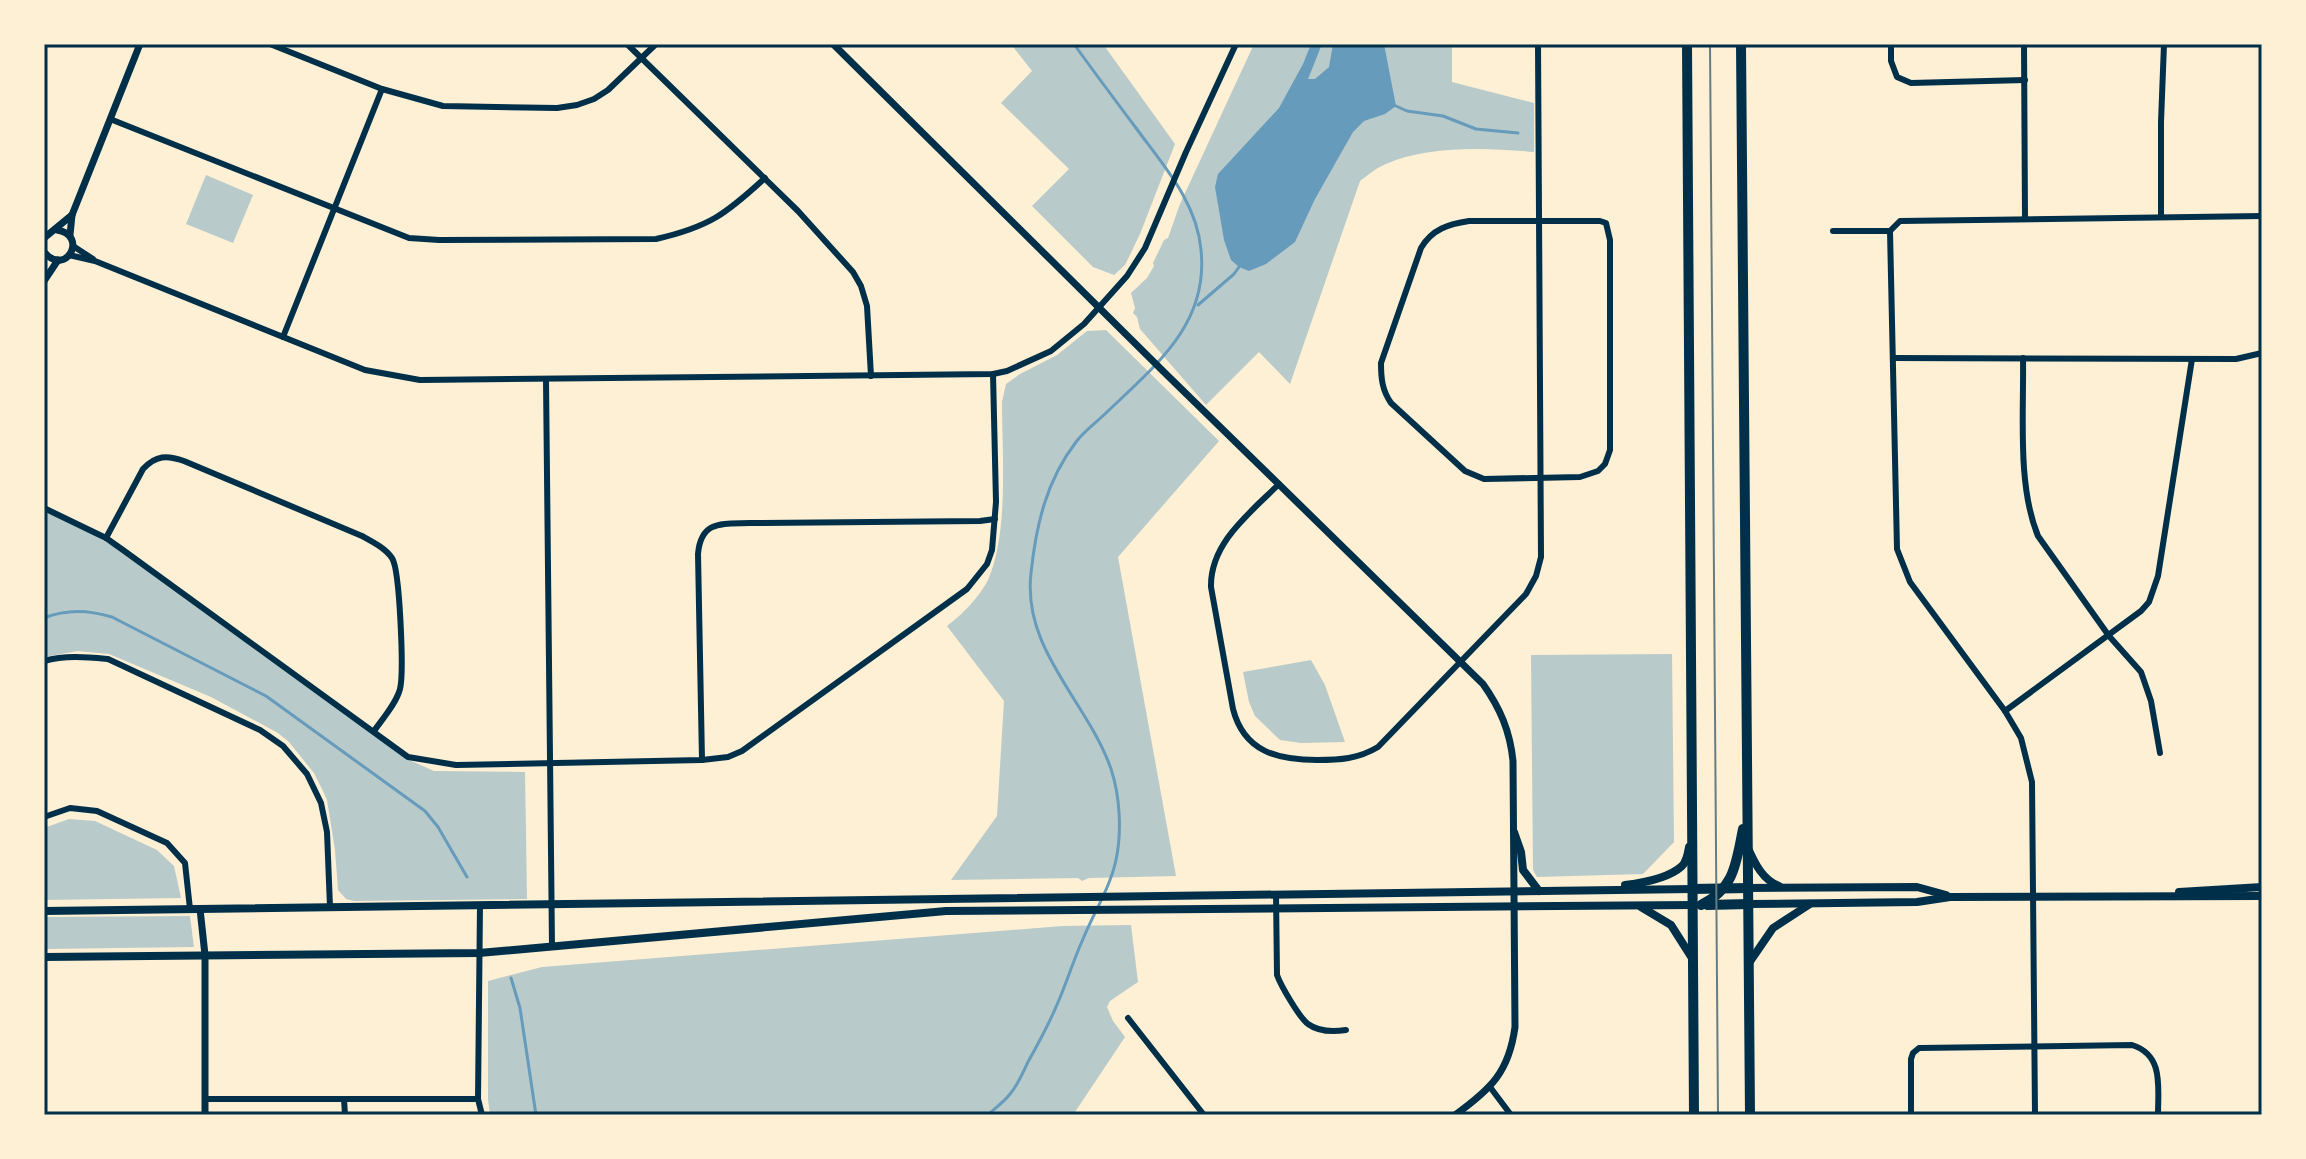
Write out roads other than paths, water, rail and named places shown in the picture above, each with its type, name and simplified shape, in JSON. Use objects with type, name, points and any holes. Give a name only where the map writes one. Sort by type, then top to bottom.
[{"type":"highway","points":[[1687,44],[1692,889],[1697,905],[1693,959],[1694,1115]]},
{"type":"highway","points":[[1741,44],[1750,1115]]},
{"type":"highway","points":[[1697,905],[1714,898],[1724,889],[1735,869],[1748,808]]},
{"type":"highway","points":[[1692,889],[1748,888]]},
{"type":"highway","points":[[1697,905],[1749,904]]},
{"type":"main road","points":[[1514,832],[1523,870],[1539,891]]},
{"type":"main road","points":[[1596,890],[1644,884],[1681,867],[1687,857],[1692,833]]},
{"type":"main road","points":[[1748,848],[1766,877],[1786,888]]},
{"type":"main road","points":[[1748,888],[1917,887],[1950,897]]},
{"type":"main road","points":[[2142,896],[2262,887]]},
{"type":"main road","points":[[44,911],[1692,889]]},
{"type":"main road","points":[[1749,904],[1917,902],[1950,897],[2247,896],[2262,899]]},
{"type":"main road","points":[[945,898],[946,911]]},
{"type":"main road","points":[[1749,963],[1773,928],[1810,904]]},
{"type":"main road","points":[[1637,905],[1671,925],[1693,959]]},
{"type":"main road","points":[[44,957],[479,953],[946,911],[1697,905]]},
{"type":"street","points":[[69,255],[73,246],[70,235],[72,215],[140,44]]},
{"type":"street","points":[[270,44],[382,89],[443,106],[557,108],[577,105],[608,90],[656,44]]},
{"type":"street","points":[[627,44],[765,178],[853,272],[867,306],[871,376]]},
{"type":"street","points":[[833,44],[1483,684],[1496,702],[1510,740],[1515,1027],[1512,1049],[1504,1068],[1490,1087],[1455,1115]]},
{"type":"street","points":[[44,280],[58,260],[69,255],[95,261],[365,370],[420,380],[993,374],[1051,351],[1084,324],[1138,262],[1236,44]]},
{"type":"street","points":[[1279,484],[1218,551],[1210,576],[1233,709],[1244,734],[1268,752],[1290,760],[1346,760],[1378,747],[1526,594],[1536,576],[1541,557],[1538,44]]},
{"type":"street","points":[[1891,44],[1891,61],[1897,77],[1911,83],[2025,80]]},
{"type":"street","points":[[2024,44],[2025,219]]},
{"type":"street","points":[[2161,217],[2164,44]]},
{"type":"street","points":[[283,337],[382,89]]},
{"type":"street","points":[[110,119],[409,238],[656,239],[709,223],[735,206],[765,178]]},
{"type":"street","points":[[48,233],[72,215]]},
{"type":"street","points":[[1833,231],[1890,231],[1900,221],[2262,216]]},
{"type":"street","points":[[1539,221],[1606,223],[1610,240],[1609,458],[1598,471],[1580,477],[1484,479],[1465,471],[1391,403],[1383,388],[1381,370],[1387,343],[1426,240],[1441,228],[1458,223],[1539,221]]},
{"type":"street","points":[[48,233],[62,230],[70,235]]},
{"type":"street","points":[[1890,231],[1897,549],[1910,582],[2005,711],[2021,738],[2032,782],[2035,1115]]},
{"type":"street","points":[[73,246],[95,261]]},
{"type":"street","points":[[44,280],[46,254],[58,260]]},
{"type":"street","points":[[1893,358],[2236,359],[2262,353]]},
{"type":"street","points":[[2023,358],[2028,509],[2038,536],[2109,636],[2141,672],[2147,686],[2160,753]]},
{"type":"street","points":[[2005,711],[2141,611],[2154,590],[2192,359]]},
{"type":"street","points":[[44,508],[106,538],[408,757],[456,765],[728,757],[742,751],[967,589],[990,558],[996,502],[993,374]]},
{"type":"street","points":[[546,380],[552,946]]},
{"type":"street","points":[[106,538],[143,469],[149,462],[166,456],[349,530],[383,548],[391,557],[397,575],[401,681],[395,702],[374,731]]},
{"type":"street","points":[[702,760],[698,554],[700,538],[705,530],[721,524],[995,519]]},
{"type":"street","points":[[44,661],[58,657],[108,659],[260,730],[283,746],[307,774],[321,803],[327,832],[330,907]]},
{"type":"street","points":[[44,817],[70,808],[97,811],[167,843],[185,863],[205,955],[205,1115]]},
{"type":"street","points":[[1276,894],[1277,975],[1281,986],[1308,1024],[1329,1032],[1346,1030]]},
{"type":"street","points":[[480,905],[478,1099],[482,1115]]},
{"type":"street","points":[[1128,1018],[1204,1115]]},
{"type":"street","points":[[1911,1115],[1911,1059],[1916,1050],[2132,1045],[2144,1049],[2157,1070],[2158,1115]]},
{"type":"street","points":[[1490,1087],[1511,1115]]},
{"type":"street","points":[[205,1099],[478,1099]]},
{"type":"street","points":[[344,1099],[345,1115]]},
{"type":"water","points":[[1311,44],[1322,44],[1308,79],[1315,79],[1329,67],[1333,44],[1384,44],[1396,106],[1385,114],[1364,121],[1353,132],[1295,242],[1266,264],[1249,271],[1231,260],[1224,240],[1215,187],[1218,174],[1279,108]]},
{"type":"waterway","points":[[988,1115],[1015,1087],[1050,1021],[1110,880],[1119,838],[1118,802],[1111,769],[1101,744],[1059,675],[1036,627],[1031,601],[1031,573],[1044,504],[1057,472],[1076,442],[1143,378],[1175,342],[1196,300],[1201,276],[1198,232],[1186,200],[1074,44]]},
{"type":"waterway","points":[[1396,106],[1407,111],[1443,116],[1476,129],[1518,133]]},
{"type":"waterway","points":[[1198,305],[1239,267]]},
{"type":"waterway","points":[[44,618],[78,612],[112,617],[266,696],[425,811],[467,877]]},
{"type":"waterway","points":[[511,978],[520,1008],[536,1115]]},
{"type":"tram line","points":[[1710,44],[1718,1115]]}]
